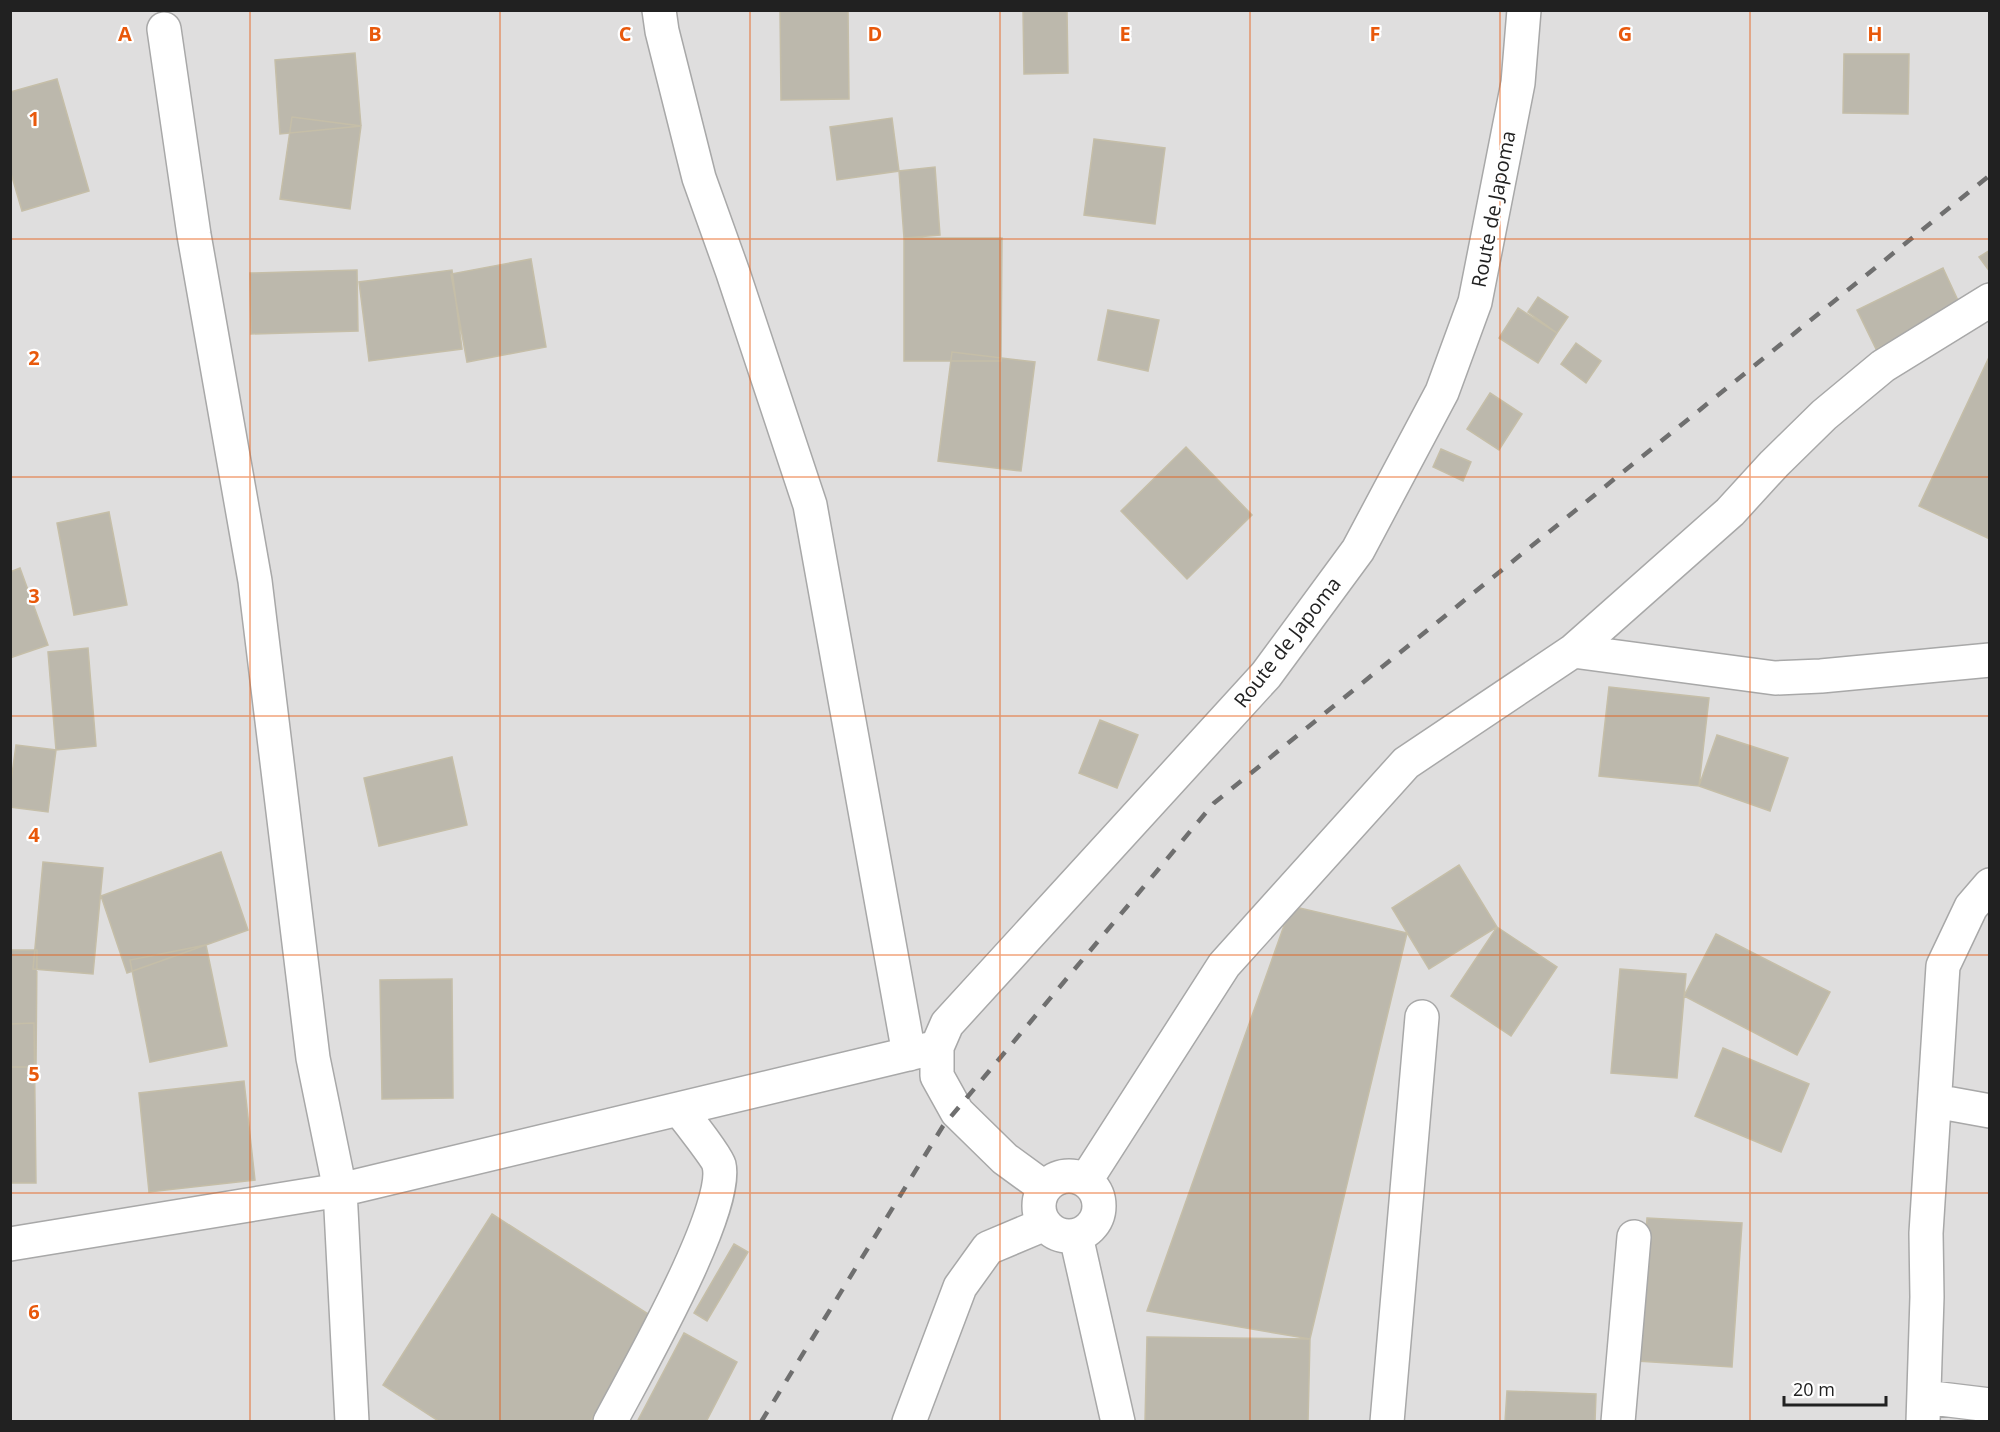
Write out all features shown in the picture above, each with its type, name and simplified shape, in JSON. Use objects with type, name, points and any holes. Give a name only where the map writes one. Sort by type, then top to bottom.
[{"type":"street","points":[[10,1244],[340,1190],[923,1050],[810,505],[737,284],[699,178],[662,31],[659,10]]},
{"type":"street","name":"Route de Japoma","points":[[1045,1188],[1005,1159],[957,1112],[923,1050],[1266,675],[1358,550],[1442,392],[1475,302],[1518,82],[1524,10]]},
{"type":"street","points":[[164,28],[194,235],[255,581],[313,1058],[340,1190],[352,1422]]},
{"type":"street","points":[[1086,1180],[1224,965],[1406,763],[1573,651],[1730,512],[1774,464],[1824,415],[1884,366],[1989,300]]},
{"type":"street","points":[[1573,651],[1775,678],[1821,676],[1989,660]]},
{"type":"street","points":[[1989,885],[1971,907],[1943,966],[1926,1233],[1927,1297],[1923,1409],[1989,1405]]},
{"type":"street","points":[[1387,1422],[1422,1017]]},
{"type":"street","points":[[1935,1101],[1989,1111]]},
{"type":"street","points":[[609,1422],[652,1344],[693,1259],[720,1190],[719,1164],[679,1109]]},
{"type":"street","points":[[1064,1176],[1086,1180],[1098,1194],[1099,1212],[1091,1227],[1076,1236],[1059,1235],[1045,1224],[1039,1206],[1045,1188],[1064,1176]]},
{"type":"street","points":[[909,1422],[960,1287],[988,1248],[1045,1224]]},
{"type":"street","points":[[1076,1236],[1118,1422]]},
{"type":"street","points":[[1618,1422],[1634,1237]]},
{"type":"shaded area","points":[[11,11],[1989,11],[1989,1421],[11,1421]]},
{"type":"building","points":[[780,10],[848,10],[849,99],[781,100]]},
{"type":"building","points":[[1023,10],[1067,10],[1068,73],[1024,74]]},
{"type":"building","points":[[355,53],[361,126],[280,134],[275,60]]},
{"type":"building","points":[[1844,54],[1909,54],[1908,114],[1843,113]]},
{"type":"building","points":[[57,79],[89,191],[22,211],[10,170],[10,92]]},
{"type":"building","points":[[292,117],[361,126],[350,209],[280,199]]},
{"type":"building","points":[[892,118],[899,171],[837,180],[830,127]]},
{"type":"building","points":[[1094,139],[1165,148],[1155,224],[1084,215]]},
{"type":"building","points":[[935,167],[940,235],[904,238],[899,171]]},
{"type":"building","points":[[904,238],[1002,238],[1001,361],[904,361]]},
{"type":"building","points":[[1990,250],[1990,272],[1979,257]]},
{"type":"building","points":[[531,259],[546,347],[467,362],[451,274]]},
{"type":"building","points":[[1943,268],[1961,307],[1876,349],[1857,310]]},
{"type":"building","points":[[357,270],[358,331],[251,334],[250,273]]},
{"type":"building","points":[[452,270],[462,349],[369,361],[359,282]]},
{"type":"building","points":[[1538,297],[1568,317],[1557,333],[1528,312]]},
{"type":"building","points":[[1518,308],[1557,333],[1538,363],[1499,338]]},
{"type":"building","points":[[1108,310],[1159,320],[1148,371],[1098,360]]},
{"type":"building","points":[[1576,343],[1601,361],[1586,383],[1561,364]]},
{"type":"building","points":[[952,352],[1035,362],[1021,471],[938,461]]},
{"type":"building","points":[[1990,355],[1990,539],[1919,506]]},
{"type":"building","points":[[1490,393],[1522,414],[1499,450],[1467,429]]},
{"type":"building","points":[[1186,447],[1252,515],[1187,579],[1121,511]]},
{"type":"building","points":[[1441,449],[1471,462],[1463,481],[1433,467]]},
{"type":"building","points":[[109,512],[127,605],[74,615],[57,523]]},
{"type":"building","points":[[20,568],[48,645],[10,658],[10,572]]},
{"type":"building","points":[[88,648],[96,746],[56,750],[48,652]]},
{"type":"building","points":[[1609,687],[1709,698],[1699,786],[1599,776]]},
{"type":"building","points":[[1100,720],[1138,735],[1117,788],[1079,773]]},
{"type":"building","points":[[1717,735],[1788,758],[1770,811],[1699,786]]},
{"type":"building","points":[[16,745],[56,750],[48,812],[10,807]]},
{"type":"building","points":[[452,757],[467,825],[379,846],[364,778]]},
{"type":"building","points":[[221,852],[248,930],[127,973],[101,896]]},
{"type":"building","points":[[43,862],[103,868],[93,974],[33,969]]},
{"type":"building","points":[[1459,865],[1497,927],[1429,969],[1392,908]]},
{"type":"building","points":[[1291,906],[1407,933],[1310,1339],[1147,1311]]},
{"type":"building","points":[[1497,927],[1557,967],[1511,1036],[1451,996]]},
{"type":"building","points":[[1716,934],[1830,992],[1797,1055],[1684,996]]},
{"type":"building","points":[[206,945],[227,1046],[150,1062],[130,960]]},
{"type":"building","points":[[10,950],[37,950],[36,1067],[10,1067]]},
{"type":"building","points":[[1620,969],[1686,974],[1677,1078],[1611,1073]]},
{"type":"building","points":[[452,979],[453,1098],[382,1099],[380,980]]},
{"type":"building","points":[[34,1023],[36,1183],[10,1183],[10,1024]]},
{"type":"building","points":[[1723,1048],[1809,1084],[1781,1152],[1695,1116]]},
{"type":"building","points":[[244,1081],[255,1180],[149,1192],[139,1093]]},
{"type":"building","points":[[492,1214],[656,1319],[590,1422],[440,1422],[383,1385]]},
{"type":"building","points":[[1647,1218],[1742,1223],[1732,1367],[1637,1361]]},
{"type":"building","points":[[734,1244],[748,1252],[707,1321],[694,1313]]},
{"type":"building","points":[[684,1333],[737,1362],[706,1422],[637,1422]]},
{"type":"building","points":[[1147,1337],[1310,1339],[1308,1422],[1145,1422]]},
{"type":"building","points":[[1507,1391],[1596,1394],[1595,1422],[1505,1422]]},
{"type":"railway","points":[[761,1422],[943,1126],[1214,803],[1990,175]]}]
